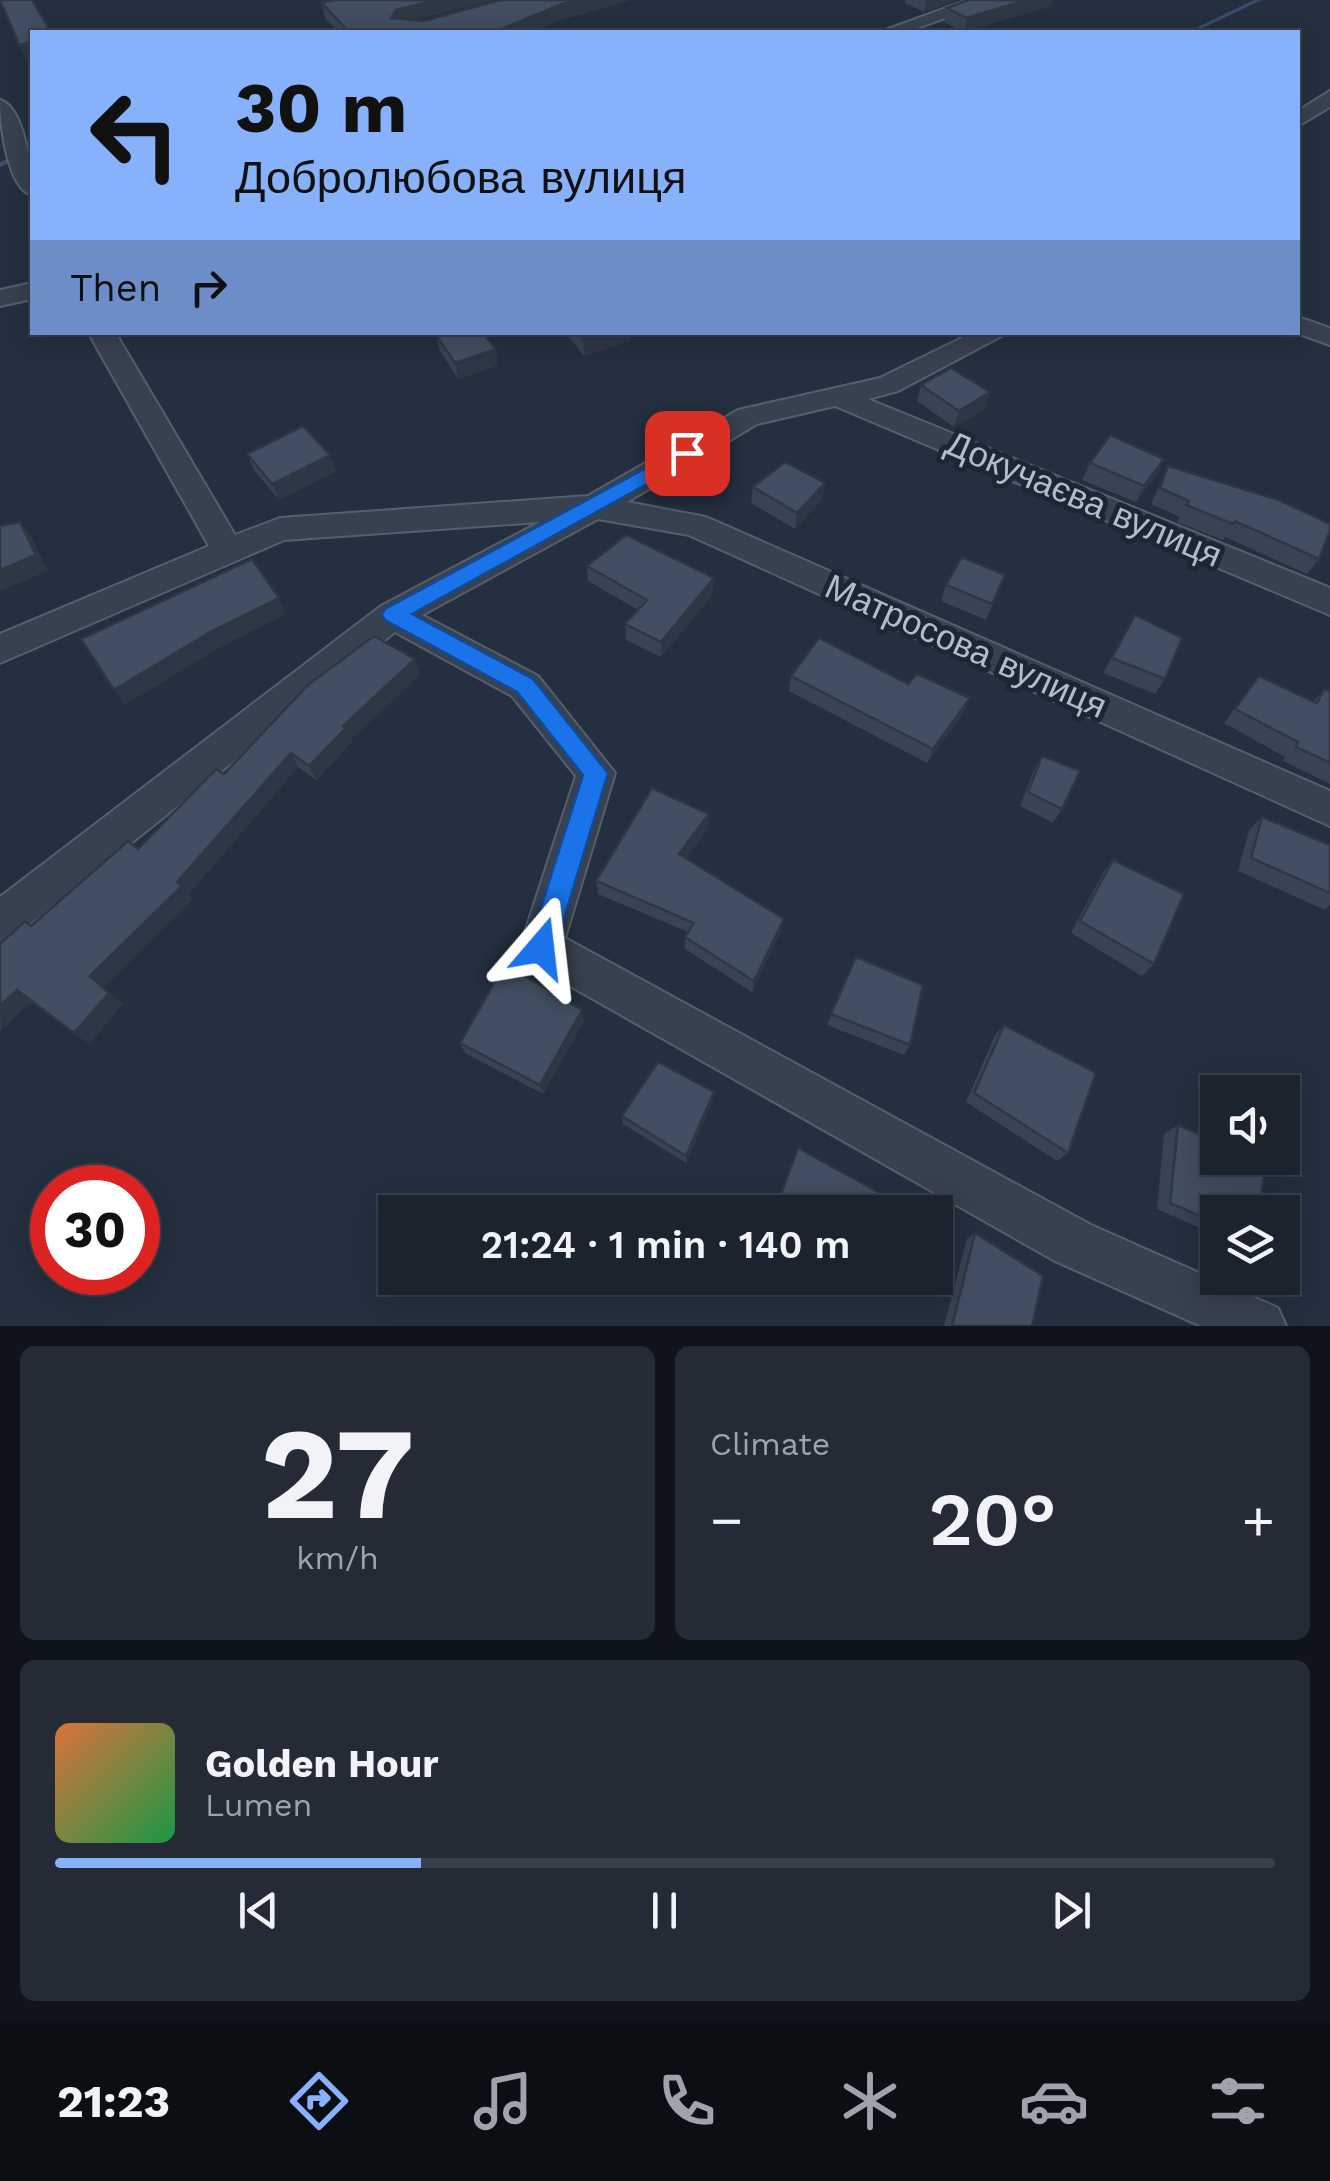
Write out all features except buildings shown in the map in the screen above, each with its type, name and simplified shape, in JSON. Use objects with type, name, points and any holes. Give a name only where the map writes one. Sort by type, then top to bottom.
[{"type":"street","points":[[895,30],[986,0]]},
{"type":"street","points":[[1300,119],[1330,97]]},
{"type":"street","points":[[0,106],[30,182]]},
{"type":"street","points":[[0,298],[30,291]]},
{"type":"street","points":[[1300,326],[1330,337]]},
{"type":"street","points":[[103,335],[228,551]]},
{"type":"street","points":[[0,922],[393,614],[748,418],[888,385],[990,335]]},
{"type":"street","name":"Докучаєва вулиця","points":[[838,397],[1330,602]]},
{"type":"street","points":[[0,648],[280,529],[594,506]]},
{"type":"street","name":"Матросова вулиця","points":[[594,506],[695,525],[1330,809]]},
{"type":"street","points":[[393,614],[525,686],[596,773],[541,948],[1072,1243],[1260,1326]]},
{"type":"waterway","points":[[1194,30],[1259,0]]},
{"type":"waterway","points":[[0,165],[30,152]]},
{"type":"route","points":[[541,948],[596,773],[525,686],[393,614],[687,453]]}]
